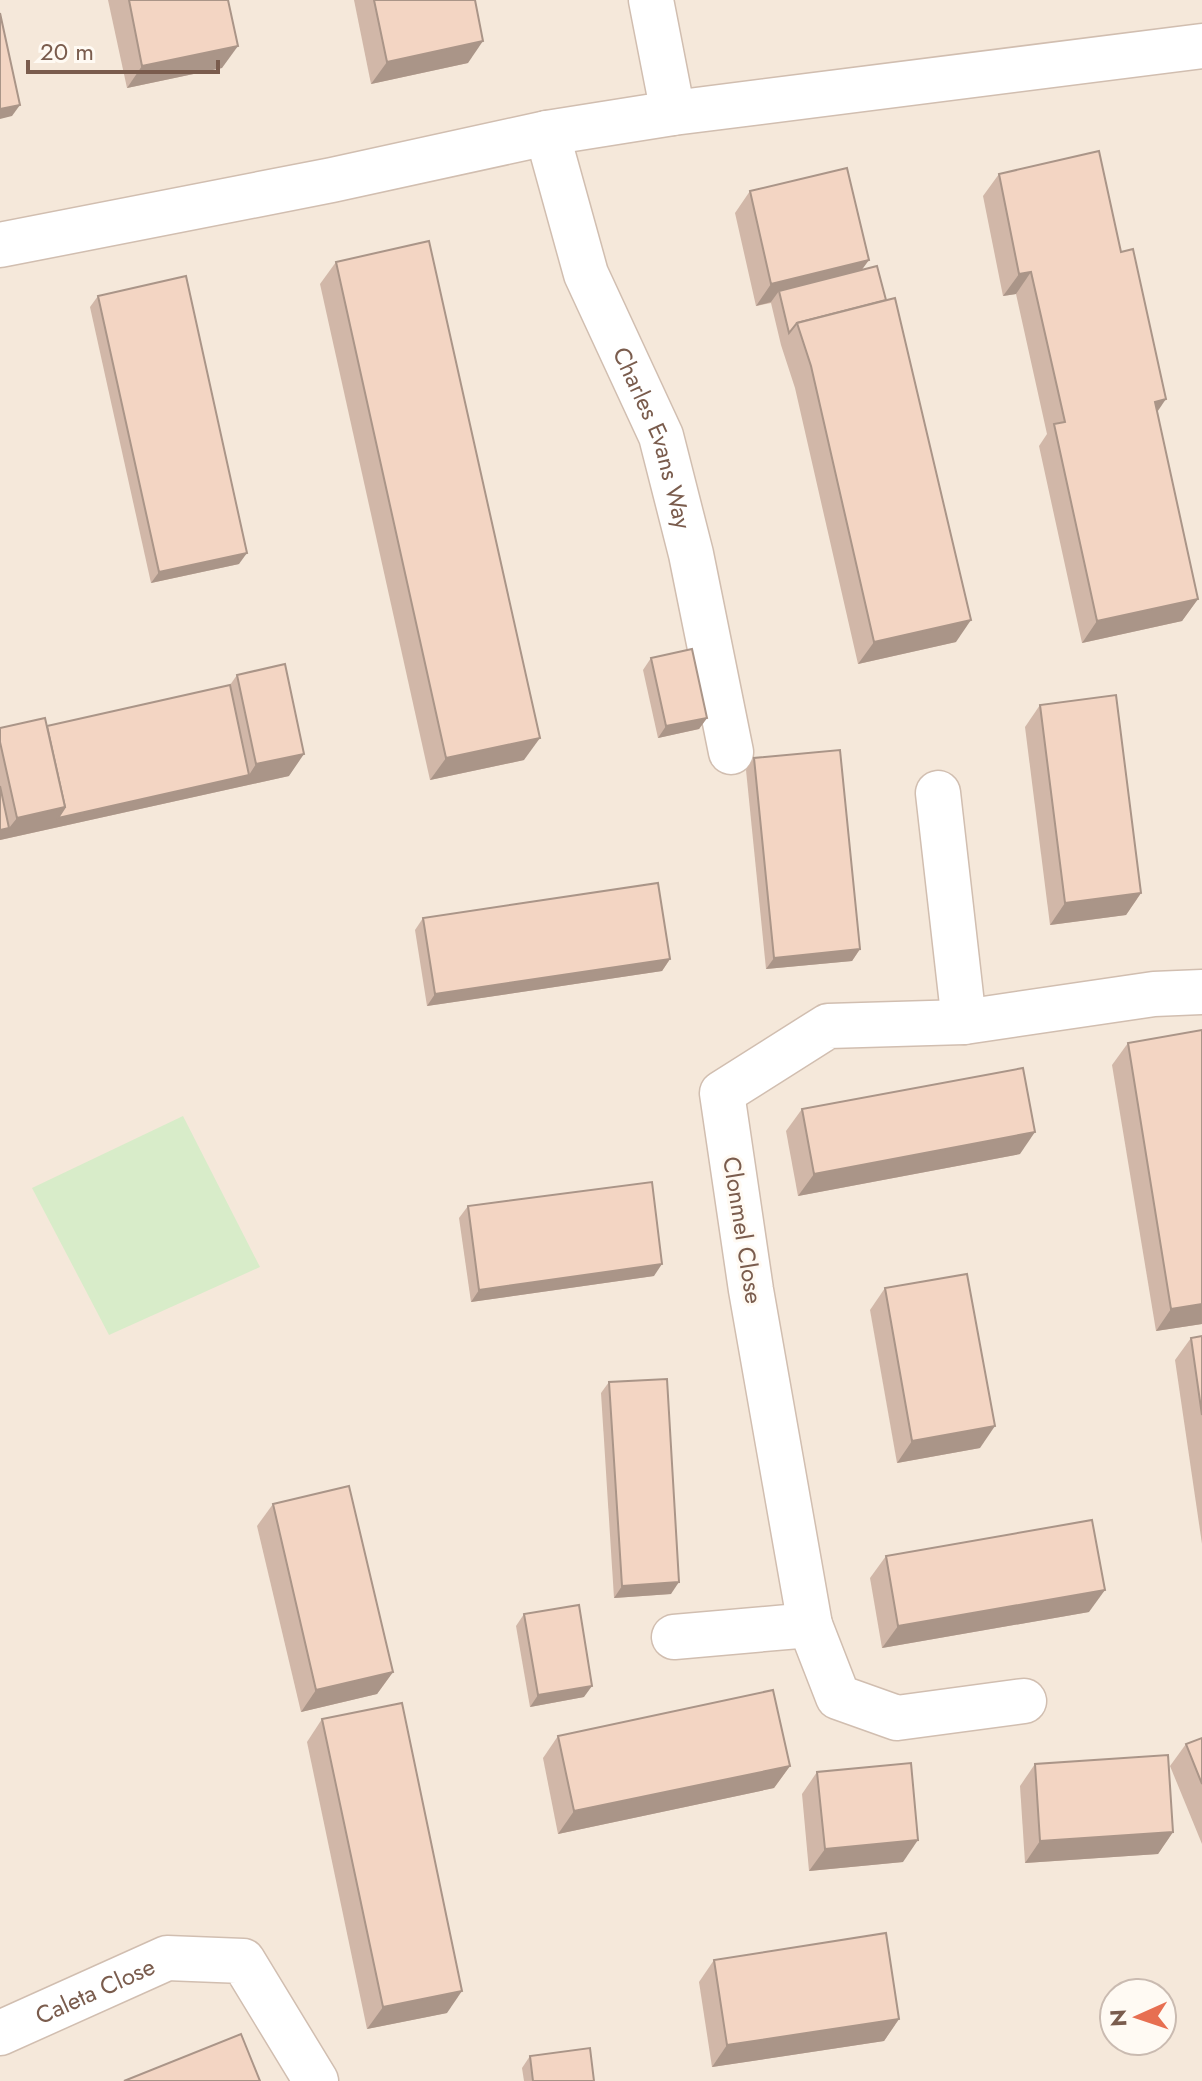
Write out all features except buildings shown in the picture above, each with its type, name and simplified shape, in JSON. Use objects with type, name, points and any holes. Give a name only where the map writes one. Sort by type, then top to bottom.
[{"type":"street","points":[[651,0],[673,113]]},
{"type":"street","points":[[0,245],[332,180],[547,133],[673,113],[906,86],[1202,46]]},
{"type":"street","name":"Charles Evans Way","points":[[547,133],[586,274],[661,436],[691,554],[731,752]]},
{"type":"street","points":[[938,793],[964,1022]]},
{"type":"street","name":"Clonmel Close","points":[[1024,1701],[897,1718],[838,1697],[810,1625],[751,1290],[722,1093],[828,1026],[964,1022],[1154,994],[1202,992]]},
{"type":"street","points":[[674,1637],[810,1625]]},
{"type":"street","name":"Caleta Close","points":[[0,2033],[167,1958],[243,1961],[316,2081]]},
{"type":"shaded area","points":[[0,0],[1202,0],[1202,2081],[0,2081]]},
{"type":"green space","points":[[183,1116],[260,1267],[109,1335],[32,1188]]}]
